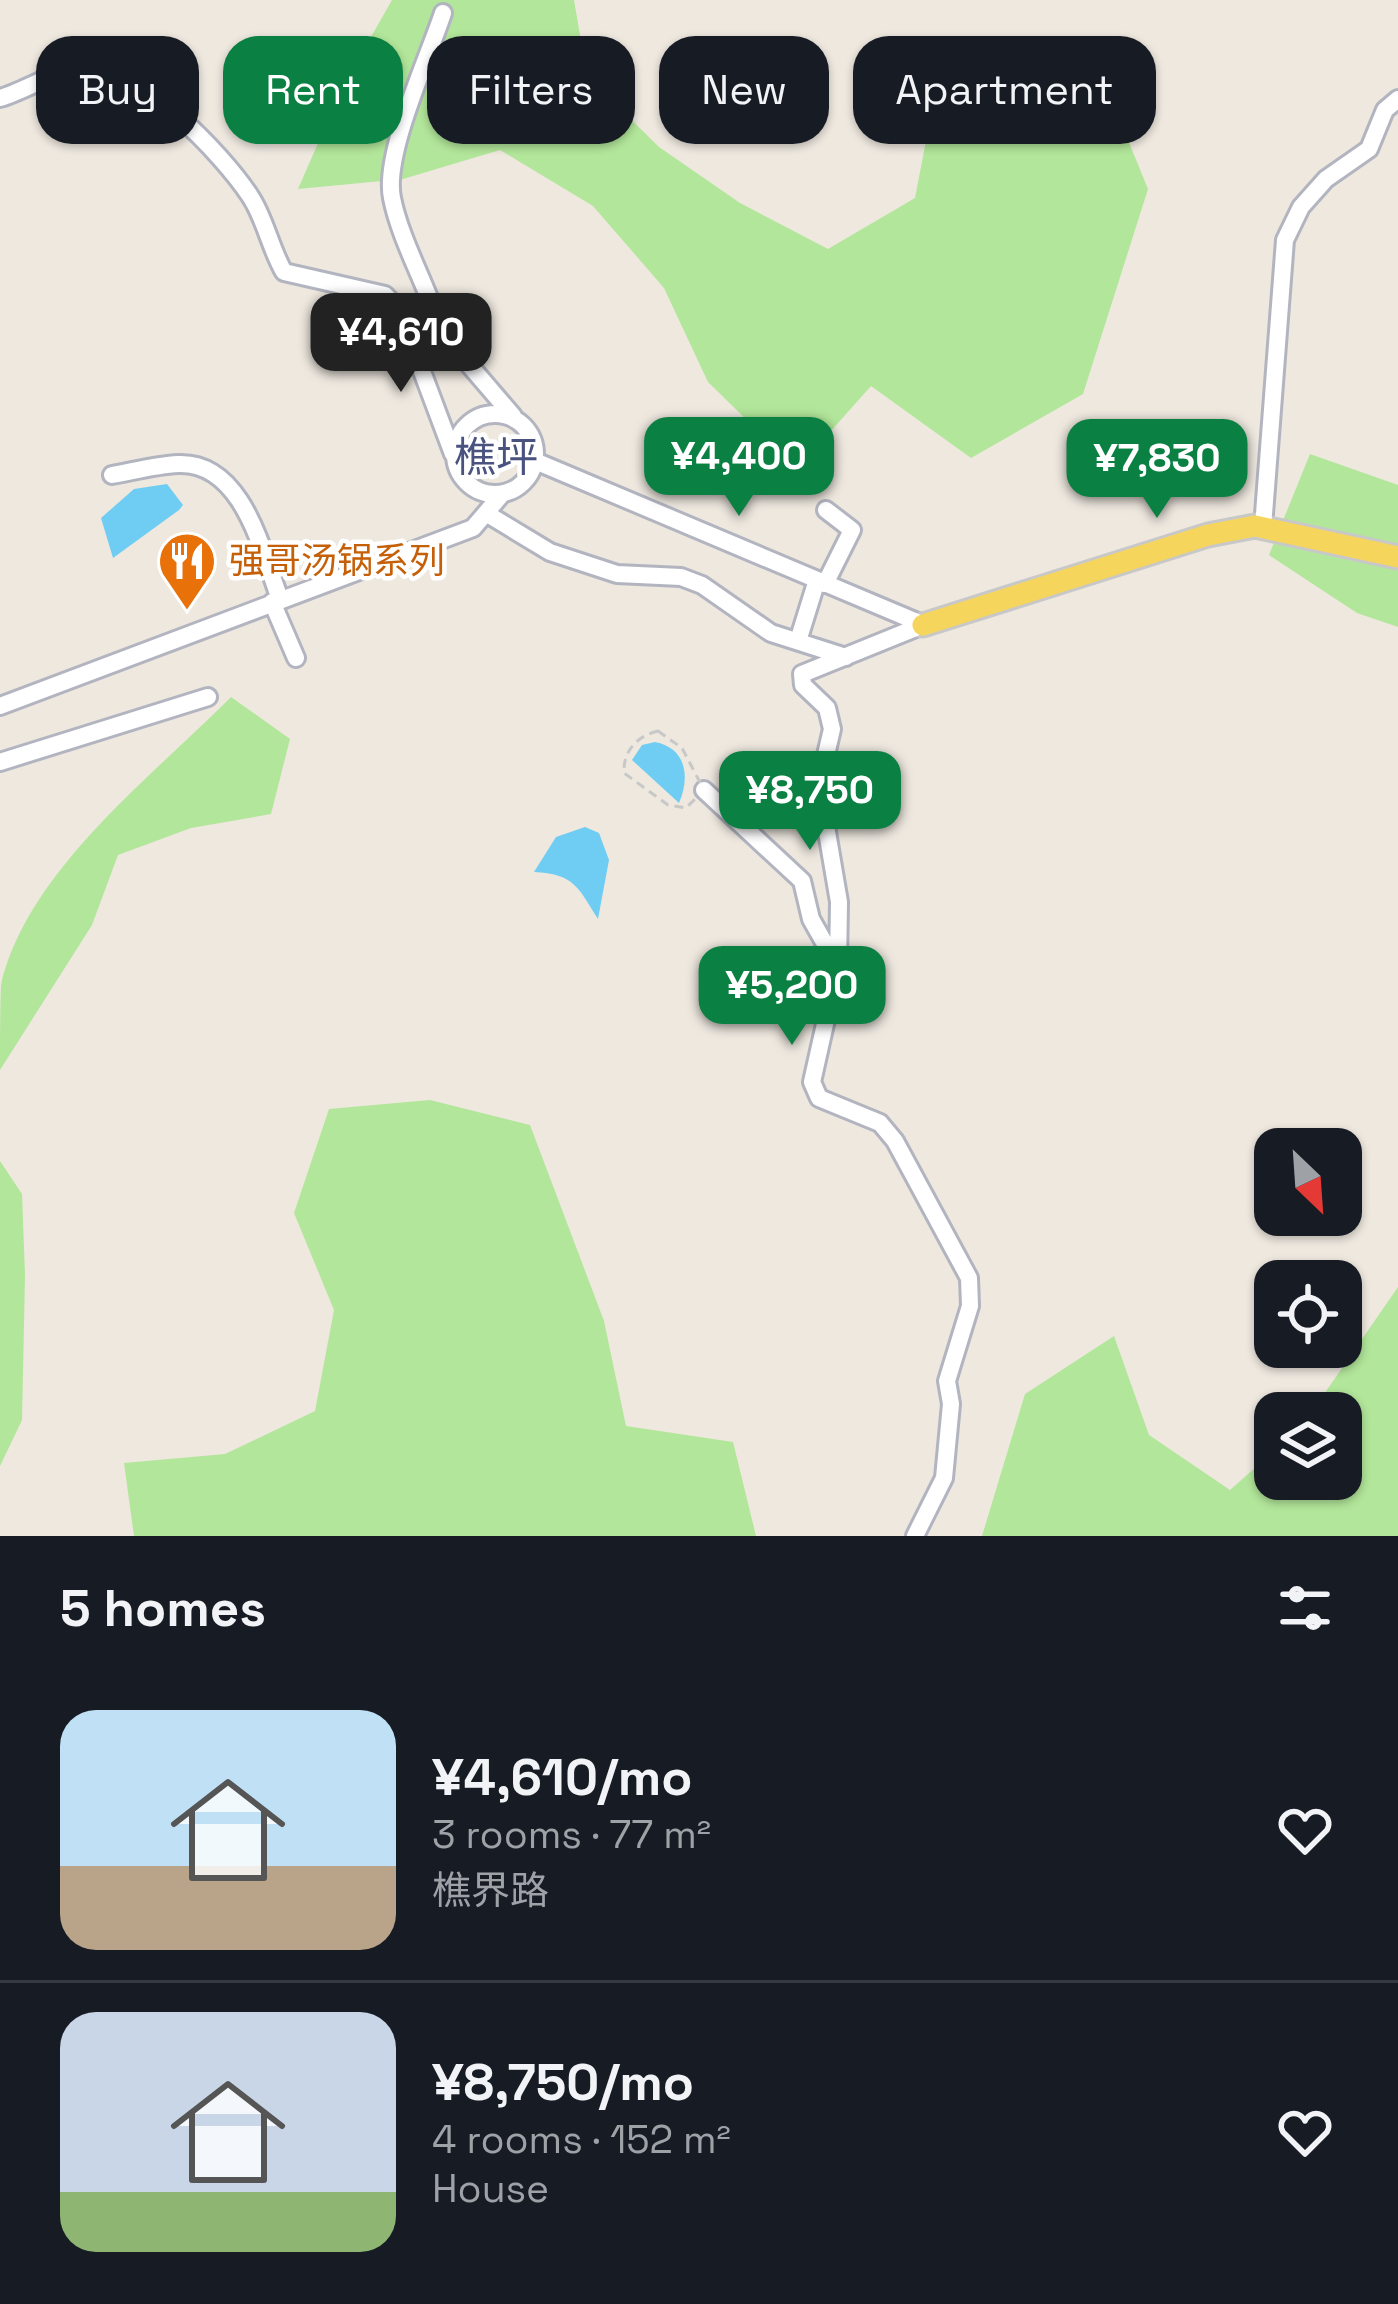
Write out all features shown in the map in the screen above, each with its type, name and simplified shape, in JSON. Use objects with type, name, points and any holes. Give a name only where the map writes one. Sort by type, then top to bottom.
[{"type":"main road","points":[[923,625],[1208,535],[1263,527],[1398,557]]},
{"type":"street","points":[[443,13],[397,141],[390,193],[434,298],[446,346]]},
{"type":"street","points":[[0,98],[82,64],[118,72],[157,98],[253,199],[284,272],[385,295],[426,339],[446,346],[515,419],[533,442],[535,461],[520,486],[502,494],[483,493],[466,483],[417,358],[426,339]]},
{"type":"street","points":[[1263,527],[1285,240],[1301,207],[1326,179],[1369,149],[1385,110],[1398,99]]},
{"type":"street","points":[[454,457],[458,438],[470,423],[497,414],[515,419]]},
{"type":"street","points":[[535,461],[923,625]]},
{"type":"street","points":[[112,475],[180,464],[203,467],[230,488],[244,507],[296,658]]},
{"type":"street","points":[[0,706],[473,528],[489,515],[502,494]]},
{"type":"street","points":[[798,641],[821,582],[852,530],[826,510]]},
{"type":"street","points":[[489,515],[550,552],[617,574],[681,577],[702,585],[771,633],[847,657]]},
{"type":"street","points":[[914,1536],[944,1478],[951,1404],[947,1381],[970,1306],[969,1278],[895,1141],[880,1123],[820,1098],[812,1082],[838,966],[839,902],[819,784],[832,729],[827,708],[803,685],[802,674],[923,625]]},
{"type":"street","points":[[0,762],[208,697]]},
{"type":"street","points":[[704,790],[802,881],[811,919],[838,966]]},
{"type":"path","points":[[658,731],[682,748],[704,790],[686,808],[668,806],[624,773],[624,760],[637,739],[658,731]]},
{"type":"green space","points":[[392,0],[574,0],[580,36],[427,36],[427,144],[635,144],[635,123],[659,147],[740,203],[828,249],[915,198],[925,144],[1130,144],[1148,189],[1083,394],[971,458],[871,386],[797,469],[708,382],[664,288],[593,206],[500,150],[403,179],[298,189],[318,144],[403,144],[403,36],[371,36]]},
{"type":"green space","points":[[1310,454],[1398,485],[1398,627],[1357,613],[1269,555]]},
{"type":"green space","points":[[231,697],[290,739],[271,814],[191,828],[118,855],[92,925],[0,1070],[1,985],[15,943],[37,903],[97,828]]},
{"type":"green space","points":[[430,1100],[530,1125],[604,1321],[626,1426],[733,1442],[756,1536],[134,1536],[124,1463],[225,1454],[315,1411],[334,1310],[294,1213],[329,1109]]},
{"type":"green space","points":[[0,1161],[22,1194],[25,1275],[22,1420],[0,1466]]},
{"type":"green space","points":[[1398,1287],[1398,1536],[982,1536],[1025,1394],[1114,1336],[1149,1435],[1230,1490],[1254,1469],[1254,1500],[1362,1500],[1362,1392],[1326,1392],[1342,1368],[1362,1368],[1362,1339]]},
{"type":"water","points":[[167,484],[183,505],[113,558],[101,518],[134,489]]},
{"type":"water","points":[[655,742],[680,757],[685,774],[679,803],[632,760],[642,745]]},
{"type":"water","points":[[585,827],[599,833],[609,860],[598,919],[574,884],[534,872],[556,837]]},
{"type":"place","name":"强哥汤锅系列","points":[[187,612]]},
{"type":"district","name":"樵坪","points":[[496,457]]}]
